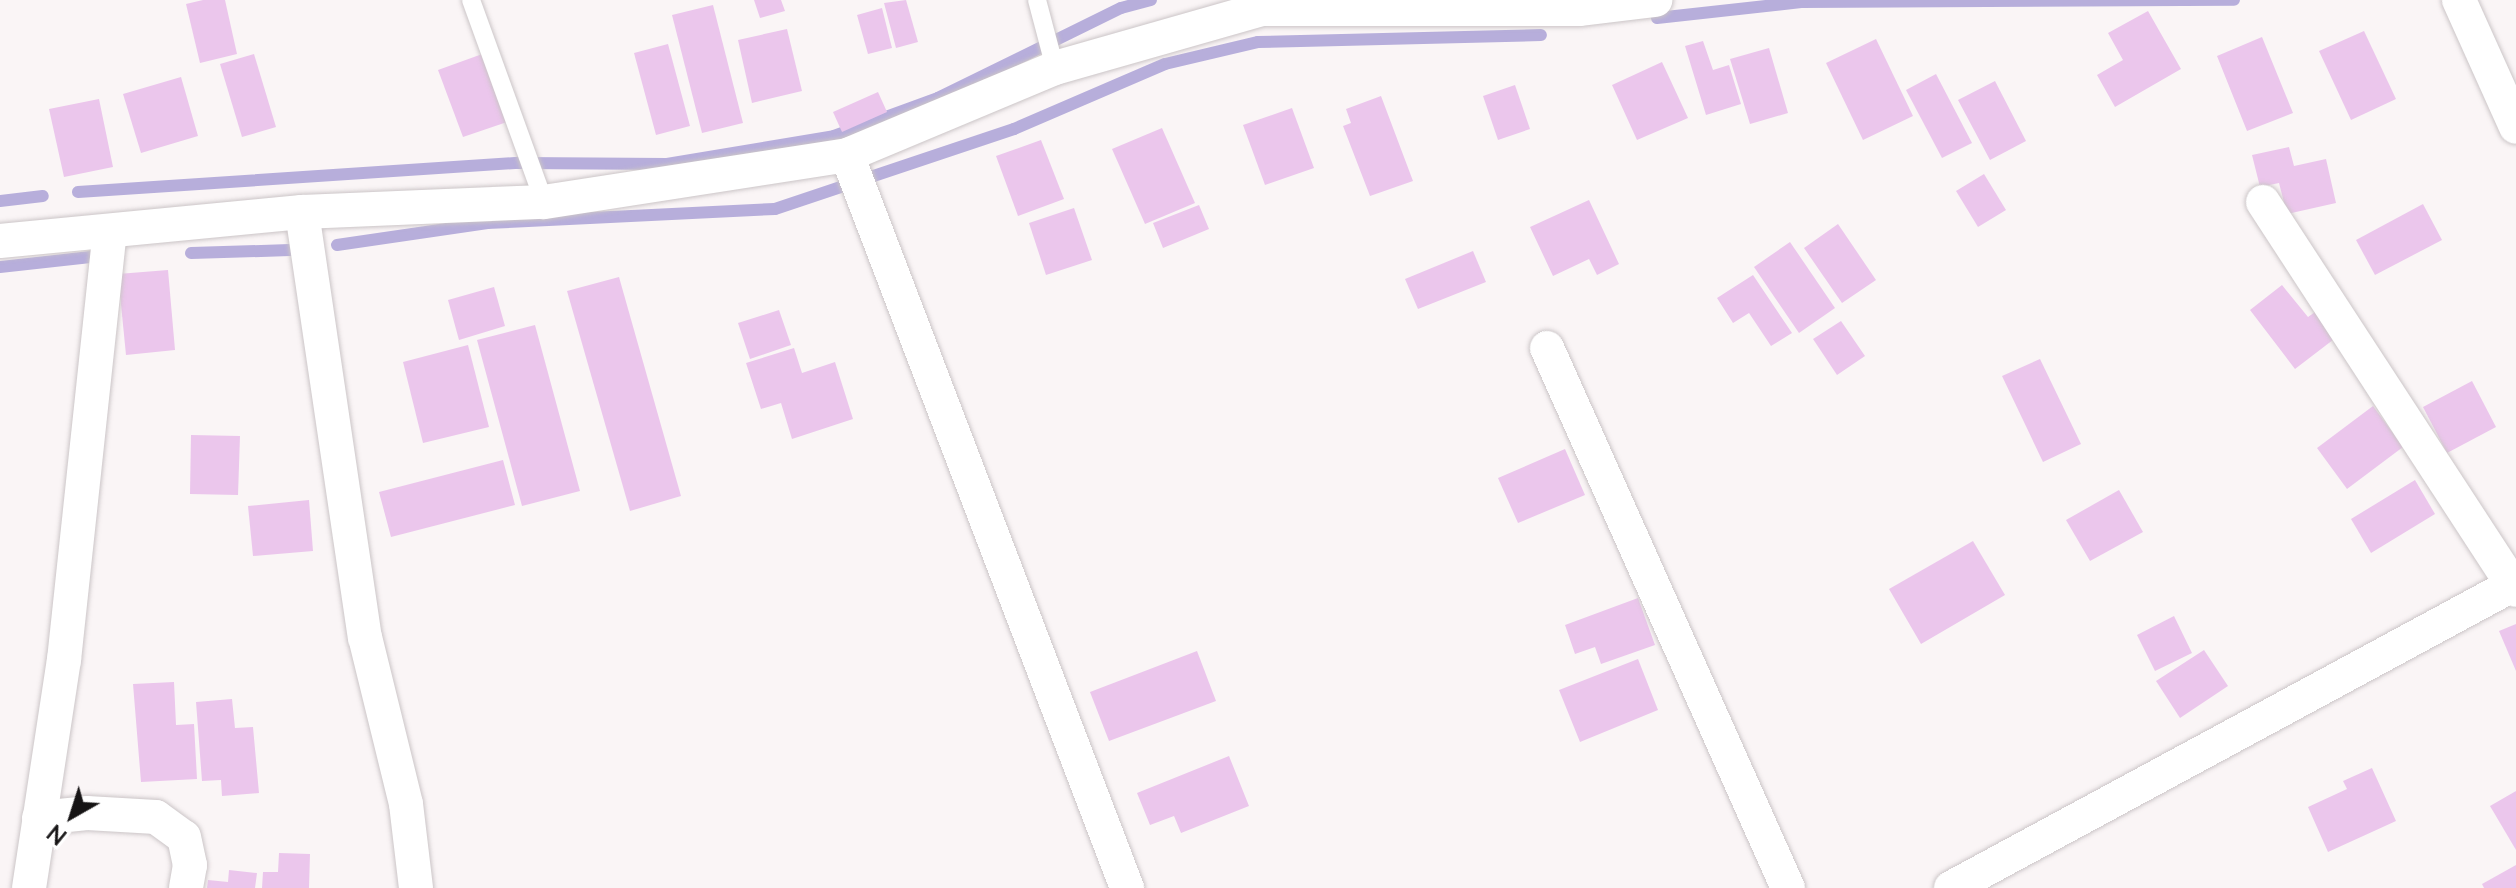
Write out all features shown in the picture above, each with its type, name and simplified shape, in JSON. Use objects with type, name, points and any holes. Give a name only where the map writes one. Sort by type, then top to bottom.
[{"type":"street","points":[[0,241],[302,212],[544,202],[853,173],[1052,59],[1262,4],[1564,9],[1655,0]]},
{"type":"street","points":[[2459,0],[2516,127]]},
{"type":"street","points":[[853,173],[1127,888]]},
{"type":"street","points":[[1951,888],[2514,586],[2263,202]]},
{"type":"street","points":[[302,212],[365,637],[406,804],[416,888]]},
{"type":"street","points":[[29,888],[64,660],[110,232]]},
{"type":"street","points":[[1547,348],[1788,888]]},
{"type":"street","points":[[39,818],[87,813],[156,817],[184,837],[190,865],[186,888]]},
{"type":"lane","points":[[471,0],[544,202]]},
{"type":"lane","points":[[1037,0],[1052,59]]},
{"type":"building","points":[[225,0],[237,54],[200,63],[186,4]]},
{"type":"building","points":[[754,0],[781,0],[785,11],[760,18]]},
{"type":"building","points":[[906,0],[918,42],[896,48],[884,3]]},
{"type":"building","points":[[713,5],[743,123],[702,133],[672,15]]},
{"type":"building","points":[[882,8],[892,48],[868,54],[857,15]]},
{"type":"building","points":[[2148,11],[2181,69],[2115,107],[2097,75],[2123,60],[2108,33]]},
{"type":"building","points":[[787,29],[802,91],[752,103],[738,40]]},
{"type":"building","points":[[2364,31],[2396,99],[2351,120],[2319,51]]},
{"type":"building","points":[[2262,37],[2293,113],[2247,131],[2217,56]]},
{"type":"building","points":[[1876,39],[1913,116],[1863,140],[1826,63]]},
{"type":"building","points":[[1703,41],[1713,70],[1729,65],[1741,104],[1706,115],[1685,46]]},
{"type":"building","points":[[668,44],[690,126],[656,135],[634,53]]},
{"type":"building","points":[[1769,48],[1788,113],[1750,124],[1730,59]]},
{"type":"building","points":[[485,53],[510,121],[463,137],[438,70]]},
{"type":"building","points":[[254,54],[276,127],[242,137],[220,64]]},
{"type":"building","points":[[1662,62],[1688,118],[1637,140],[1612,85]]},
{"type":"building","points":[[1936,74],[1972,143],[1942,158],[1906,90]]},
{"type":"building","points":[[181,77],[198,136],[141,153],[123,94]]},
{"type":"building","points":[[1995,81],[2026,141],[1990,160],[1958,100]]},
{"type":"building","points":[[1515,85],[1530,129],[1498,140],[1483,96]]},
{"type":"building","points":[[878,92],[887,112],[842,132],[833,112]]},
{"type":"building","points":[[1381,96],[1413,181],[1370,196],[1343,126],[1351,123],[1346,109]]},
{"type":"building","points":[[99,99],[113,167],[64,177],[49,109]]},
{"type":"building","points":[[1292,108],[1314,168],[1265,185],[1243,125]]},
{"type":"building","points":[[1162,128],[1195,203],[1145,224],[1112,149]]},
{"type":"building","points":[[1041,140],[1064,199],[1018,216],[996,156]]},
{"type":"building","points":[[2289,147],[2294,166],[2326,159],[2336,203],[2287,214],[2279,183],[2260,187],[2252,155]]},
{"type":"building","points":[[1984,174],[2006,210],[1978,227],[1956,191]]},
{"type":"building","points":[[1589,200],[1619,264],[1597,275],[1589,259],[1553,276],[1530,227]]},
{"type":"building","points":[[2423,204],[2442,240],[2375,275],[2356,240]]},
{"type":"building","points":[[1199,205],[1209,229],[1163,248],[1153,223]]},
{"type":"building","points":[[1074,208],[1092,260],[1046,275],[1029,223]]},
{"type":"building","points":[[1838,224],[1876,280],[1842,303],[1804,248]]},
{"type":"building","points":[[1790,242],[1835,308],[1799,333],[1754,267]]},
{"type":"building","points":[[1473,251],[1486,282],[1418,309],[1405,279]]},
{"type":"building","points":[[168,270],[175,350],[126,355],[118,274]]},
{"type":"building","points":[[1753,275],[1792,333],[1771,346],[1749,313],[1733,323],[1717,298]]},
{"type":"building","points":[[619,277],[681,496],[630,511],[567,291]]},
{"type":"building","points":[[2282,285],[2308,317],[2322,307],[2342,333],[2295,369],[2250,310]]},
{"type":"building","points":[[494,287],[505,326],[459,340],[448,300]]},
{"type":"building","points":[[779,310],[791,345],[750,359],[738,323]]},
{"type":"building","points":[[1841,321],[1865,356],[1837,375],[1813,339]]},
{"type":"building","points":[[535,325],[580,491],[522,506],[477,340]]},
{"type":"building","points":[[468,345],[489,427],[423,443],[403,362]]},
{"type":"building","points":[[794,348],[802,373],[835,362],[853,419],[792,439],[781,403],[761,409],[746,363]]},
{"type":"building","points":[[2040,359],[2081,444],[2043,462],[2002,376]]},
{"type":"building","points":[[2472,381],[2496,427],[2447,453],[2423,407]]},
{"type":"building","points":[[2373,406],[2403,447],[2347,489],[2317,448]]},
{"type":"building","points":[[191,435],[240,436],[238,495],[190,494]]},
{"type":"building","points":[[1565,449],[1585,495],[1518,523],[1498,478]]},
{"type":"building","points":[[503,460],[515,505],[391,537],[379,492]]},
{"type":"building","points":[[2415,480],[2435,514],[2371,553],[2351,519]]},
{"type":"building","points":[[2119,490],[2143,532],[2090,561],[2066,520]]},
{"type":"building","points":[[309,500],[313,551],[253,556],[248,506]]},
{"type":"building","points":[[1973,541],[2005,595],[1921,644],[1889,589]]},
{"type":"building","points":[[1638,598],[1655,645],[1601,664],[1595,647],[1575,654],[1565,625]]},
{"type":"building","points":[[2174,616],[2192,653],[2155,671],[2137,635]]},
{"type":"building","points":[[2516,624],[2516,671],[2499,631]]},
{"type":"building","points":[[2204,650],[2228,686],[2180,718],[2156,681]]},
{"type":"building","points":[[1197,651],[1216,701],[1109,741],[1090,692]]},
{"type":"building","points":[[1638,659],[1658,710],[1580,742],[1559,690]]},
{"type":"building","points":[[174,682],[176,725],[194,724],[197,779],[141,782],[133,684]]},
{"type":"building","points":[[232,699],[235,728],[253,727],[259,793],[222,796],[221,780],[202,781],[196,702]]},
{"type":"building","points":[[1229,756],[1249,806],[1181,833],[1174,816],[1150,825],[1137,793]]},
{"type":"building","points":[[2372,768],[2396,821],[2328,852],[2308,807],[2347,789],[2343,781]]},
{"type":"building","points":[[2516,791],[2516,850],[2490,806]]},
{"type":"building","points":[[279,853],[310,854],[309,888],[262,888],[263,872],[278,872]]},
{"type":"building","points":[[2516,865],[2516,888],[2484,888],[2482,884]]},
{"type":"building","points":[[229,870],[257,873],[255,888],[207,888],[208,880],[228,882]]},
{"type":"waterway","points":[[78,192],[519,163],[667,164],[834,136],[938,98],[1121,8],[1151,0]]},
{"type":"waterway","points":[[1657,18],[1801,2],[2234,0]]},
{"type":"waterway","points":[[337,245],[487,223],[775,209],[1014,129],[1165,64],[1258,42],[1541,35]]},
{"type":"waterway","points":[[0,201],[43,196]]},
{"type":"waterway","points":[[191,253],[290,250]]},
{"type":"waterway","points":[[0,267],[90,257]]}]
